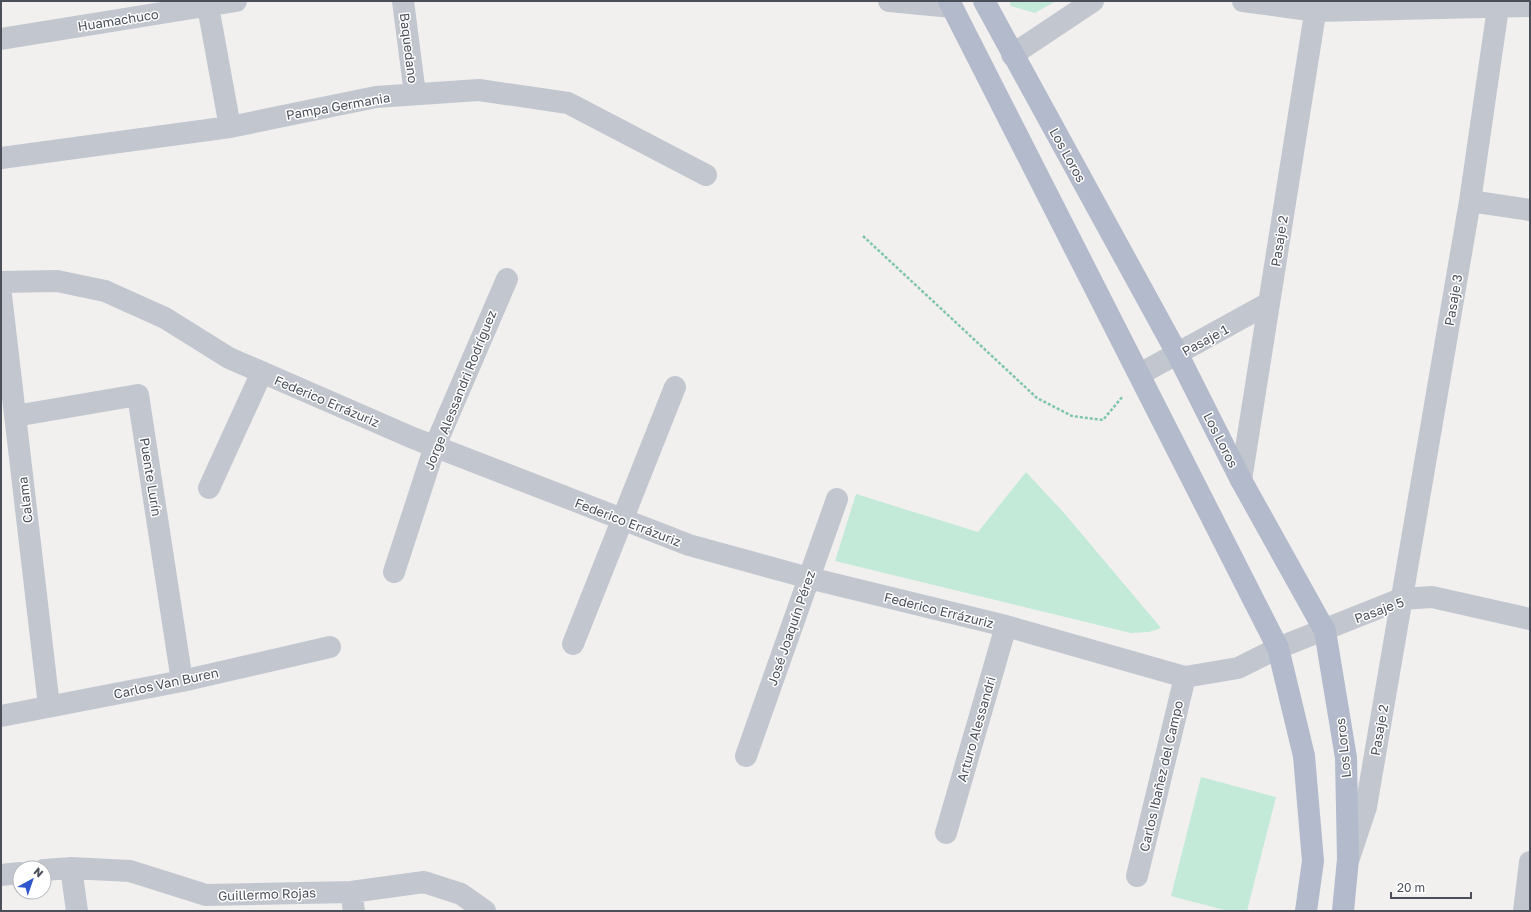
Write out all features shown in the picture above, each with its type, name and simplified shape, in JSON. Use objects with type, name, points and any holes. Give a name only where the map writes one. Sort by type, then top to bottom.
[{"type":"main road","name":"Los Loros","points":[[984,1],[1012,55],[1178,355],[1241,480],[1325,631],[1346,758],[1348,859],[1343,911]]},
{"type":"main road","points":[[951,4],[1278,648],[1304,756],[1313,861],[1306,911]]},
{"type":"street","name":"Huamachuco","points":[[1,39],[208,4],[236,1]]},
{"type":"street","name":"Baquedano","points":[[403,1],[415,94]]},
{"type":"street","points":[[889,1],[951,4]]},
{"type":"street","points":[[1012,55],[1094,1]]},
{"type":"street","points":[[1243,1],[1316,6],[1499,4],[1530,6]]},
{"type":"street","points":[[208,4],[230,127]]},
{"type":"street","name":"Pasaje 3","points":[[1401,599],[1470,201],[1499,4]]},
{"type":"street","name":"Pasaje 2","points":[[1241,480],[1316,6]]},
{"type":"street","name":"Pampa Germania","points":[[1,158],[230,127],[376,97],[479,90],[568,103],[706,175]]},
{"type":"street","points":[[1470,201],[1530,210]]},
{"type":"street","name":"Jorge Alessandri Rodríguez","points":[[394,572],[435,446],[507,279]]},
{"type":"street","name":"Federico Errázuriz","points":[[1,282],[57,281],[105,290],[165,318],[229,358],[435,446],[689,546],[809,578],[1006,626],[1185,677],[1238,668],[1278,648]]},
{"type":"street","name":"Calama","points":[[1,295],[49,706]]},
{"type":"street","name":"Pasaje 1","points":[[1140,374],[1178,355],[1270,303]]},
{"type":"street","points":[[209,488],[262,372]]},
{"type":"street","points":[[573,644],[624,520],[675,387]]},
{"type":"street","name":"Puente Lurín","points":[[15,416],[138,395],[182,681]]},
{"type":"street","name":"José Joaquín Pérez","points":[[746,756],[837,499]]},
{"type":"street","name":"Pasaje 5","points":[[1278,648],[1325,631],[1401,599],[1432,597],[1530,619]]},
{"type":"street","name":"Pasaje 2","points":[[1348,859],[1366,807],[1401,599]]},
{"type":"street","name":"Arturo Alessandri","points":[[946,833],[1006,626]]},
{"type":"street","name":"Carlos Van Buren","points":[[1,716],[182,681],[330,647]]},
{"type":"street","name":"Carlos Ibañez del Campo","points":[[1137,876],[1185,677]]},
{"type":"street","points":[[1524,911],[1530,862]]},
{"type":"street","points":[[71,868],[77,911]]},
{"type":"street","name":"Guillermo Rojas","points":[[52,869],[71,868],[130,870],[208,903],[352,901],[424,882],[461,894],[485,911]]},
{"type":"street","points":[[1,875],[12,874]]},
{"type":"path","points":[[863,236],[1037,398],[1072,416],[1103,420],[1140,374]]},
{"type":"green space","points":[[1009,1],[1056,1],[1035,13],[1011,6]]},
{"type":"green space","points":[[1026,472],[1065,514],[1161,628],[1149,632],[1131,633],[835,561],[856,494],[978,532]]},
{"type":"green space","points":[[1201,777],[1276,797],[1247,911],[1228,911],[1171,896]]}]
